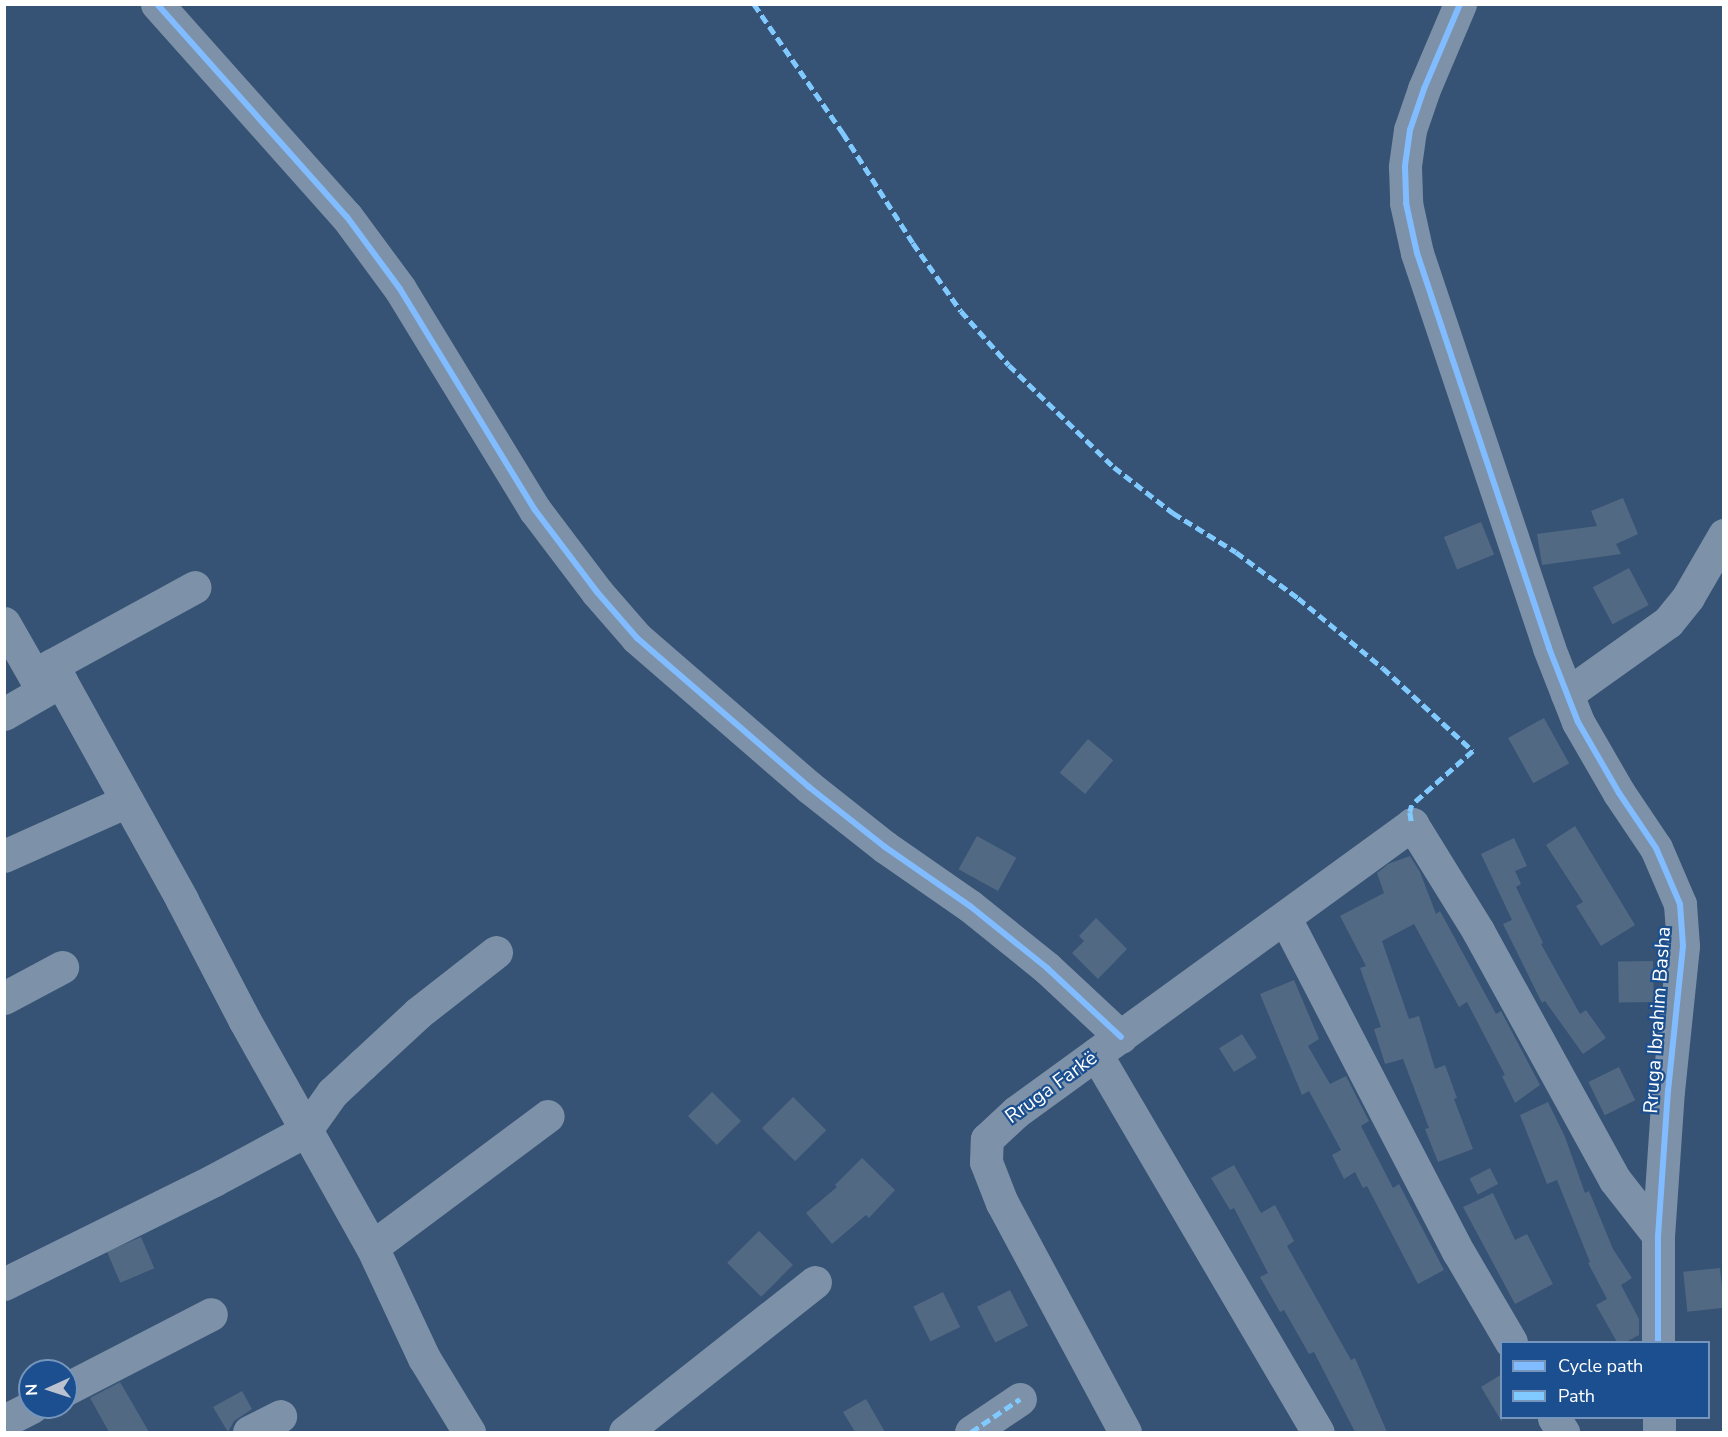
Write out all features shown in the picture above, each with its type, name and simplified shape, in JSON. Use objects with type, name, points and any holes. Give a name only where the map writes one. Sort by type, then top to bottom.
[{"type":"street","points":[[157,4],[347,217],[400,289],[535,510],[637,638],[818,794],[885,847],[970,906],[1047,968],[1109,1045],[1318,1432]]},
{"type":"street","name":"Rruga Ibrahim Basha","points":[[1460,4],[1424,89],[1410,130],[1405,167],[1407,203],[1417,253],[1549,648],[1567,694],[1593,751],[1656,848],[1680,904],[1683,946],[1668,1090],[1658,1235],[1658,1341]]},
{"type":"street","points":[[1567,694],[1668,622],[1688,597],[1724,535]]},
{"type":"street","points":[[4,714],[48,678],[195,587]]},
{"type":"street","points":[[4,623],[48,678],[127,801],[305,1131],[372,1247],[424,1359],[469,1432]]},
{"type":"street","points":[[4,856],[127,801]]},
{"type":"street","name":"Rruga Farkë","points":[[1125,1432],[1002,1203],[990,1176],[985,1150],[987,1139],[997,1127],[1412,824],[1440,865],[1478,931],[1615,1180],[1658,1235]]},
{"type":"street","points":[[1285,918],[1459,1253],[1510,1341]]},
{"type":"street","points":[[4,1284],[305,1131],[317,1110],[332,1093],[418,1013],[496,952]]},
{"type":"street","points":[[4,998],[63,967]]},
{"type":"street","points":[[372,1247],[548,1116]]},
{"type":"street","points":[[625,1432],[815,1281]]},
{"type":"street","points":[[78,1383],[211,1314]]},
{"type":"street","points":[[971,1432],[1020,1399]]},
{"type":"street","points":[[4,1421],[18,1414]]},
{"type":"street","points":[[249,1432],[280,1416]]},
{"type":"street","points":[[1555,1419],[1563,1432]]},
{"type":"building","points":[[1623,498],[1638,534],[1616,544],[1621,554],[1542,565],[1537,534],[1597,526],[1591,511]]},
{"type":"building","points":[[1481,522],[1494,554],[1457,569],[1444,537]]},
{"type":"building","points":[[1629,568],[1649,605],[1613,624],[1593,587]]},
{"type":"building","points":[[1544,718],[1569,763],[1533,783],[1508,738]]},
{"type":"building","points":[[1088,739],[1113,760],[1085,794],[1060,773]]},
{"type":"building","points":[[1575,826],[1635,925],[1601,946],[1576,906],[1583,902],[1546,845]]},
{"type":"building","points":[[977,836],[1016,858],[998,891],[959,869]]},
{"type":"building","points":[[1514,838],[1527,866],[1515,871],[1521,884],[1516,887],[1543,943],[1541,944],[1580,1014],[1586,1010],[1606,1038],[1583,1054],[1545,1001],[1542,1003],[1503,924],[1512,920],[1481,854]]},
{"type":"building","points":[[1410,856],[1420,872],[1436,914],[1440,911],[1496,1014],[1501,1011],[1540,1085],[1515,1103],[1502,1076],[1505,1075],[1467,1002],[1459,1007],[1414,924],[1382,941],[1409,1019],[1419,1016],[1435,1069],[1445,1065],[1457,1098],[1454,1099],[1473,1149],[1438,1162],[1425,1129],[1429,1128],[1403,1059],[1385,1064],[1374,1029],[1381,1027],[1360,968],[1366,966],[1340,916],[1384,893],[1377,873],[1388,864]]},
{"type":"building","points":[[1096,918],[1127,949],[1098,979],[1072,953],[1084,941],[1079,936]]},
{"type":"building","points":[[1653,961],[1654,1002],[1619,1003],[1618,962]]},
{"type":"building","points":[[1294,980],[1319,1039],[1308,1046],[1330,1084],[1346,1076],[1369,1121],[1361,1126],[1393,1188],[1399,1184],[1444,1270],[1418,1284],[1367,1186],[1363,1188],[1355,1172],[1344,1179],[1332,1155],[1341,1150],[1309,1091],[1302,1095],[1260,994]]},
{"type":"building","points":[[1242,1034],[1257,1058],[1234,1072],[1219,1048]]},
{"type":"building","points":[[1619,1067],[1635,1100],[1605,1115],[1588,1082]]},
{"type":"building","points":[[712,1092],[741,1121],[717,1145],[688,1116]]},
{"type":"building","points":[[793,1097],[826,1130],[795,1161],[762,1128]]},
{"type":"building","points":[[1548,1102],[1565,1137],[1585,1193],[1589,1191],[1613,1249],[1632,1278],[1621,1285],[1639,1319],[1639,1335],[1628,1341],[1616,1341],[1596,1305],[1607,1299],[1588,1263],[1590,1262],[1557,1180],[1547,1184],[1520,1115]]},
{"type":"building","points":[[862,1158],[895,1190],[869,1218],[866,1215],[832,1244],[806,1213],[837,1187],[835,1185]]},
{"type":"building","points":[[1234,1165],[1261,1213],[1275,1205],[1294,1241],[1287,1246],[1351,1360],[1355,1358],[1387,1432],[1355,1432],[1314,1352],[1309,1354],[1284,1310],[1280,1312],[1260,1277],[1268,1273],[1234,1208],[1230,1210],[1211,1178]]},
{"type":"building","points":[[1490,1168],[1498,1184],[1478,1194],[1470,1178]]},
{"type":"building","points":[[1493,1193],[1515,1240],[1527,1234],[1553,1284],[1515,1304],[1463,1207]]},
{"type":"building","points":[[759,1231],[793,1265],[761,1297],[727,1263]]},
{"type":"building","points":[[141,1237],[154,1268],[120,1283],[107,1251]]},
{"type":"building","points":[[1720,1268],[1724,1308],[1687,1312],[1683,1272]]},
{"type":"building","points":[[1010,1290],[1028,1326],[995,1342],[977,1307]]},
{"type":"building","points":[[943,1292],[960,1327],[930,1342],[913,1306]]},
{"type":"building","points":[[1500,1375],[1500,1419],[1481,1387]]},
{"type":"building","points":[[120,1382],[149,1432],[109,1432],[90,1398]]},
{"type":"building","points":[[242,1391],[252,1409],[234,1421],[228,1432],[213,1407]]},
{"type":"building","points":[[866,1399],[885,1432],[855,1432],[843,1412]]},
{"type":"marked path","points":[[754,4],[961,311],[1009,365],[1114,467],[1173,513],[1236,552],[1298,598],[1383,668],[1473,751],[1412,805],[1410,812],[1412,824]]},
{"type":"marked path","points":[[971,1432],[1020,1399]]},
{"type":"cycle path","points":[[157,4],[347,217],[400,289],[535,510],[597,592],[637,638],[809,787],[885,847],[970,906],[1047,968],[1121,1037]]},
{"type":"cycle path","points":[[1460,4],[1424,89],[1410,130],[1405,167],[1406,203],[1417,253],[1549,648],[1578,722],[1619,793],[1656,848],[1680,904],[1683,946],[1668,1090],[1658,1235],[1658,1341]]}]
